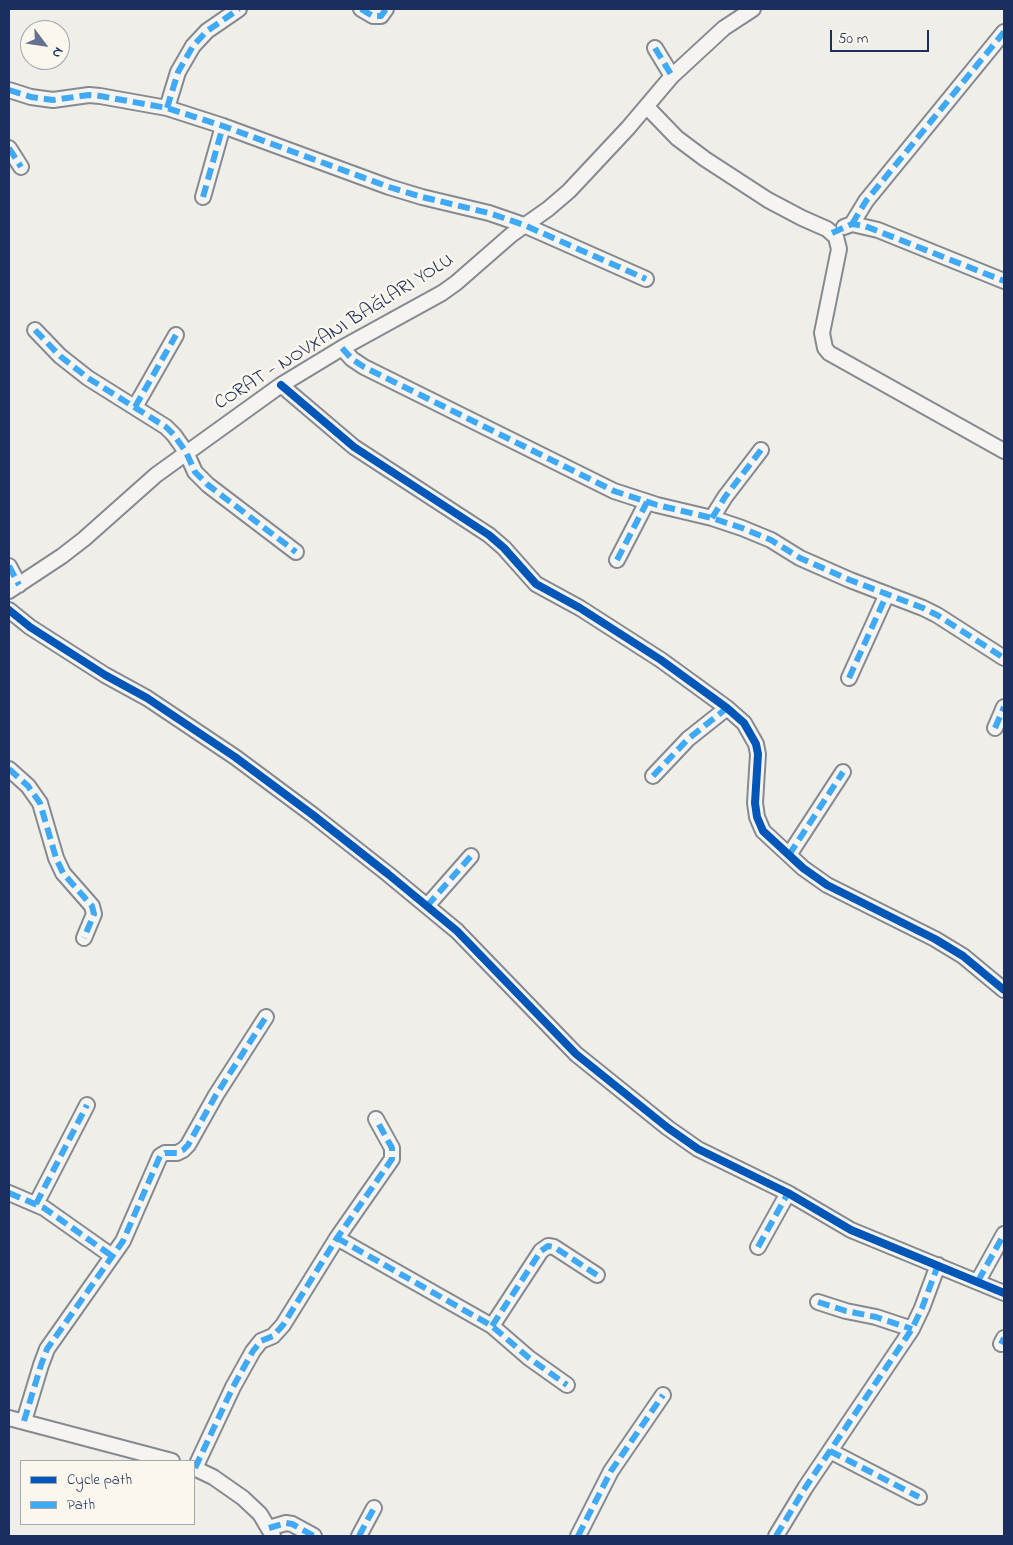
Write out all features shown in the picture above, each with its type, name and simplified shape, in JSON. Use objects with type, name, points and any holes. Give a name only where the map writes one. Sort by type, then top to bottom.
[{"type":"street","points":[[167,108],[178,72],[193,46],[207,32],[239,9]]},
{"type":"street","points":[[361,9],[373,16],[381,16],[386,9]]},
{"type":"street","points":[[9,566],[14,588],[84,539],[156,475],[186,452],[281,385],[342,348],[449,288],[524,225],[548,209],[569,191],[672,76],[724,28],[753,9]]},
{"type":"street","points":[[832,233],[852,224],[866,201],[1004,32]]},
{"type":"street","points":[[655,48],[672,76]]},
{"type":"street","points":[[9,90],[31,97],[53,100],[89,95],[167,108],[422,197],[490,213],[524,225],[646,279]]},
{"type":"street","points":[[647,106],[677,138],[705,159],[768,200],[832,233],[836,237],[839,249],[822,333],[825,348],[829,353],[1004,451]]},
{"type":"street","points":[[203,197],[223,126]]},
{"type":"street","points":[[9,148],[21,167]]},
{"type":"street","points":[[852,224],[878,230],[1004,281]]},
{"type":"street","points":[[35,330],[60,356],[88,378],[166,427],[186,452],[195,472],[208,486],[296,552]]},
{"type":"street","points":[[134,407],[176,334]]},
{"type":"street","points":[[342,348],[352,359],[364,366],[614,491],[647,502],[712,518],[771,540],[800,558],[937,615],[1004,658]]},
{"type":"street","points":[[281,385],[354,448],[489,535],[504,548],[536,584],[580,608],[661,660],[727,708],[744,723],[756,744],[758,754],[755,803],[757,817],[764,831],[802,868],[826,885],[936,939],[963,956],[1004,990]]},
{"type":"street","points":[[712,518],[725,497],[761,450]]},
{"type":"street","points":[[617,560],[647,502]]},
{"type":"street","points":[[849,678],[887,594]]},
{"type":"street","points":[[9,610],[30,627],[105,675],[147,698],[235,757],[313,815],[464,938],[576,1054],[698,1149],[788,1193],[851,1230],[1004,1293]]},
{"type":"street","points":[[995,728],[1004,707]]},
{"type":"street","points":[[653,776],[688,739],[727,708]]},
{"type":"street","points":[[9,769],[28,786],[40,803],[56,858],[63,873],[92,906],[94,914],[84,938]]},
{"type":"street","points":[[789,855],[843,772]]},
{"type":"street","points":[[427,906],[471,856]]},
{"type":"street","points":[[24,1421],[47,1349],[130,1228],[160,1156],[165,1153],[177,1153],[188,1145],[234,1065],[266,1017]]},
{"type":"street","points":[[36,1204],[87,1105]]},
{"type":"street","points":[[195,1466],[233,1387],[253,1351],[261,1341],[273,1336],[283,1325],[337,1238],[392,1159],[392,1148],[376,1119]]},
{"type":"street","points":[[9,1193],[36,1204],[112,1256]]},
{"type":"street","points":[[758,1247],[788,1193]]},
{"type":"street","points":[[978,1282],[1004,1234]]},
{"type":"street","points":[[337,1238],[492,1326],[529,1358],[567,1385]]},
{"type":"street","points":[[492,1326],[541,1251],[548,1246],[554,1246],[597,1275]]},
{"type":"street","points":[[776,1536],[912,1328],[922,1308],[938,1265]]},
{"type":"street","points":[[818,1302],[912,1328]]},
{"type":"street","points":[[578,1536],[611,1471],[662,1395]]},
{"type":"street","points":[[9,1418],[168,1460]]},
{"type":"street","points":[[830,1451],[919,1497]]},
{"type":"street","points":[[195,1468],[213,1477],[243,1498],[260,1514],[271,1532],[286,1523],[292,1524],[314,1536]]},
{"type":"street","points":[[359,1536],[374,1508]]},
{"type":"marked path","points":[[167,108],[178,72],[193,46],[207,31],[239,9]]},
{"type":"marked path","points":[[361,9],[373,16],[381,16],[386,9]]},
{"type":"marked path","points":[[852,224],[866,201],[1004,32]]},
{"type":"marked path","points":[[655,48],[672,76]]},
{"type":"marked path","points":[[9,90],[31,97],[53,100],[89,95],[167,108],[223,126],[389,187],[489,213],[524,225],[646,279]]},
{"type":"marked path","points":[[203,197],[223,126]]},
{"type":"marked path","points":[[9,148],[21,167]]},
{"type":"marked path","points":[[832,233],[852,224],[865,226],[1004,281]]},
{"type":"marked path","points":[[35,330],[60,356],[88,378],[166,427],[186,452],[195,472],[208,485],[296,552]]},
{"type":"marked path","points":[[135,407],[176,335]]},
{"type":"marked path","points":[[342,348],[352,359],[364,367],[614,491],[657,505],[712,518],[771,540],[800,558],[937,615],[1004,658]]},
{"type":"marked path","points":[[712,518],[725,497],[761,450]]},
{"type":"marked path","points":[[617,560],[647,502]]},
{"type":"marked path","points":[[9,566],[19,585]]},
{"type":"marked path","points":[[849,678],[887,594]]},
{"type":"marked path","points":[[995,728],[1004,707]]},
{"type":"marked path","points":[[653,776],[688,739],[727,708]]},
{"type":"marked path","points":[[9,769],[28,786],[40,803],[56,858],[63,873],[92,906],[94,914],[84,938]]},
{"type":"marked path","points":[[789,855],[843,772]]},
{"type":"marked path","points":[[427,906],[471,856]]},
{"type":"marked path","points":[[24,1421],[47,1349],[123,1241],[160,1156],[165,1153],[177,1153],[188,1145],[216,1095],[266,1017]]},
{"type":"marked path","points":[[36,1204],[87,1105]]},
{"type":"marked path","points":[[195,1468],[233,1387],[253,1351],[261,1341],[273,1336],[283,1325],[337,1238],[392,1159],[392,1148],[376,1119]]},
{"type":"marked path","points":[[9,1193],[44,1208],[112,1256]]},
{"type":"marked path","points":[[758,1247],[788,1193]]},
{"type":"marked path","points":[[978,1281],[1004,1234]]},
{"type":"marked path","points":[[337,1238],[492,1326],[529,1358],[567,1385]]},
{"type":"marked path","points":[[492,1326],[541,1251],[548,1246],[554,1247],[597,1275]]},
{"type":"marked path","points":[[776,1536],[805,1488],[912,1329],[938,1265]]},
{"type":"marked path","points":[[818,1302],[846,1311],[876,1317],[912,1329]]},
{"type":"marked path","points":[[1001,1344],[1004,1338]]},
{"type":"marked path","points":[[578,1536],[611,1471],[663,1395]]},
{"type":"marked path","points":[[830,1451],[919,1497]]},
{"type":"marked path","points":[[359,1536],[374,1508]]},
{"type":"marked path","points":[[269,1528],[286,1523],[292,1524],[314,1536]]},
{"type":"cycle path","name":"CORAT - NOVXANI BAĞLARI YOLU","points":[[281,385],[354,447],[489,535],[504,548],[536,584],[580,608],[661,660],[727,708],[744,723],[756,744],[758,754],[755,803],[757,817],[763,831],[803,868],[827,885],[935,939],[963,956],[1004,990]]},
{"type":"cycle path","points":[[9,610],[30,627],[105,675],[147,698],[235,757],[313,815],[457,931],[576,1054],[668,1128],[698,1149],[788,1193],[851,1230],[1004,1293]]}]
